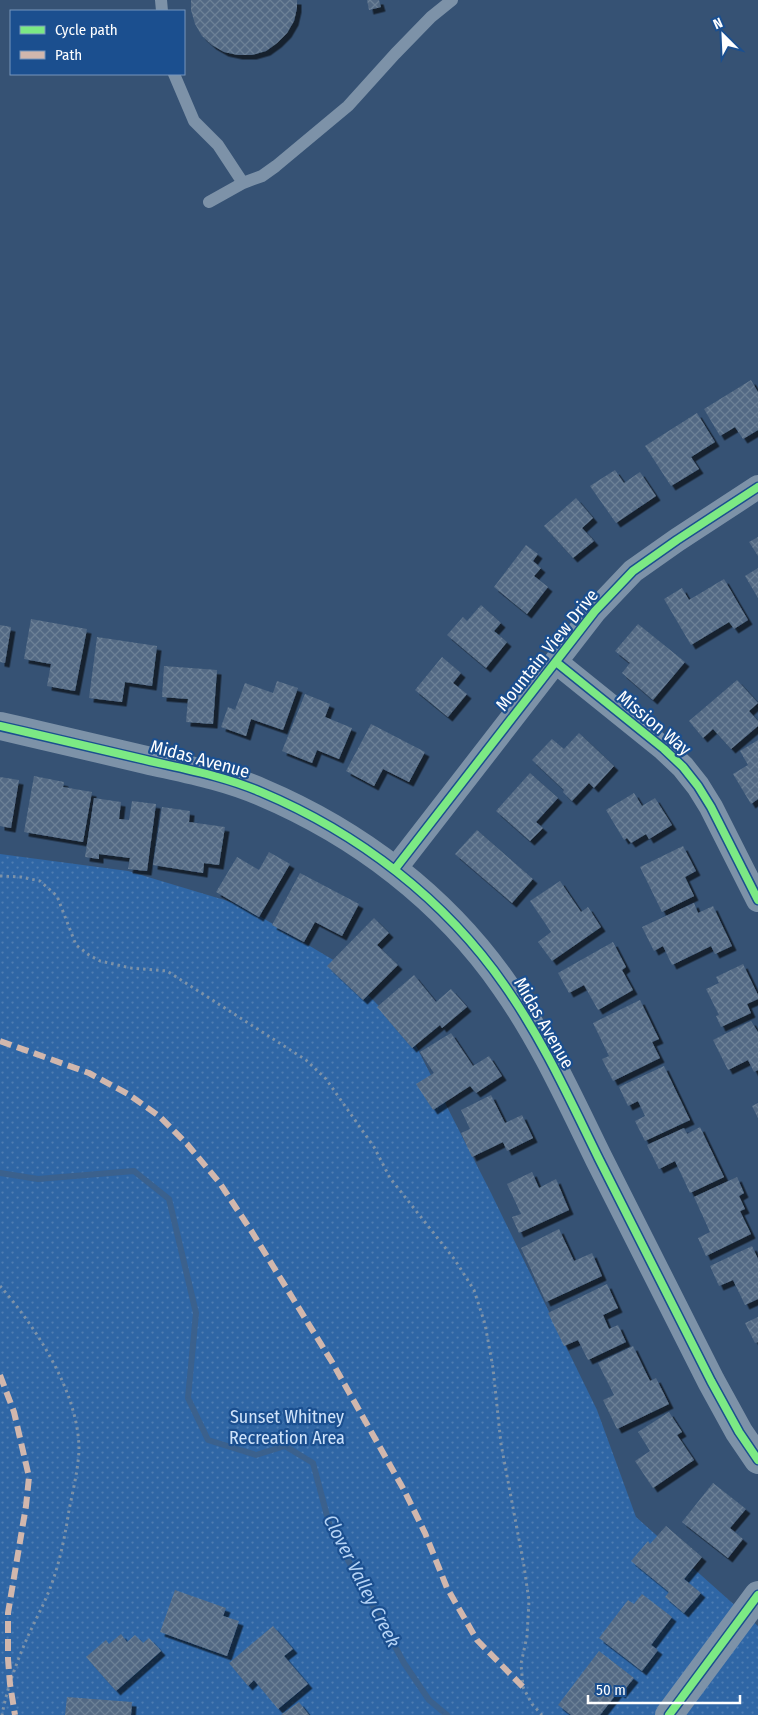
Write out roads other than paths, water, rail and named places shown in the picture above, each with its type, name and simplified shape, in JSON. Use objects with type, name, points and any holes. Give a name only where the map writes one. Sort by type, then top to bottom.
[{"type":"street","name":"Mountain View Drive","points":[[395,869],[595,611],[633,571],[758,487]]},
{"type":"street","name":"Mission Way","points":[[556,662],[664,749],[683,767],[711,806],[758,900]]},
{"type":"street","name":"Midas Avenue","points":[[0,726],[192,770],[261,792],[316,819],[374,854],[395,869],[438,907],[463,933],[505,985],[522,1011],[562,1084],[711,1381],[739,1432],[758,1460]]},
{"type":"street","points":[[669,1715],[758,1595]]},
{"type":"lane","points":[[209,202],[242,183],[262,176],[276,166],[348,106],[431,17],[452,0]]},
{"type":"lane","points":[[174,75],[194,121],[218,145],[242,183]]},
{"type":"waterway","name":"Clover Valley Creek","points":[[0,1173],[38,1179],[134,1171],[169,1199],[196,1313],[188,1398],[208,1440],[256,1455],[285,1446],[313,1463],[330,1527],[404,1663],[429,1700],[447,1715]]},
{"type":"park label","name":"Sunset Whitney Recreation Area","points":[[287,1427]]}]
